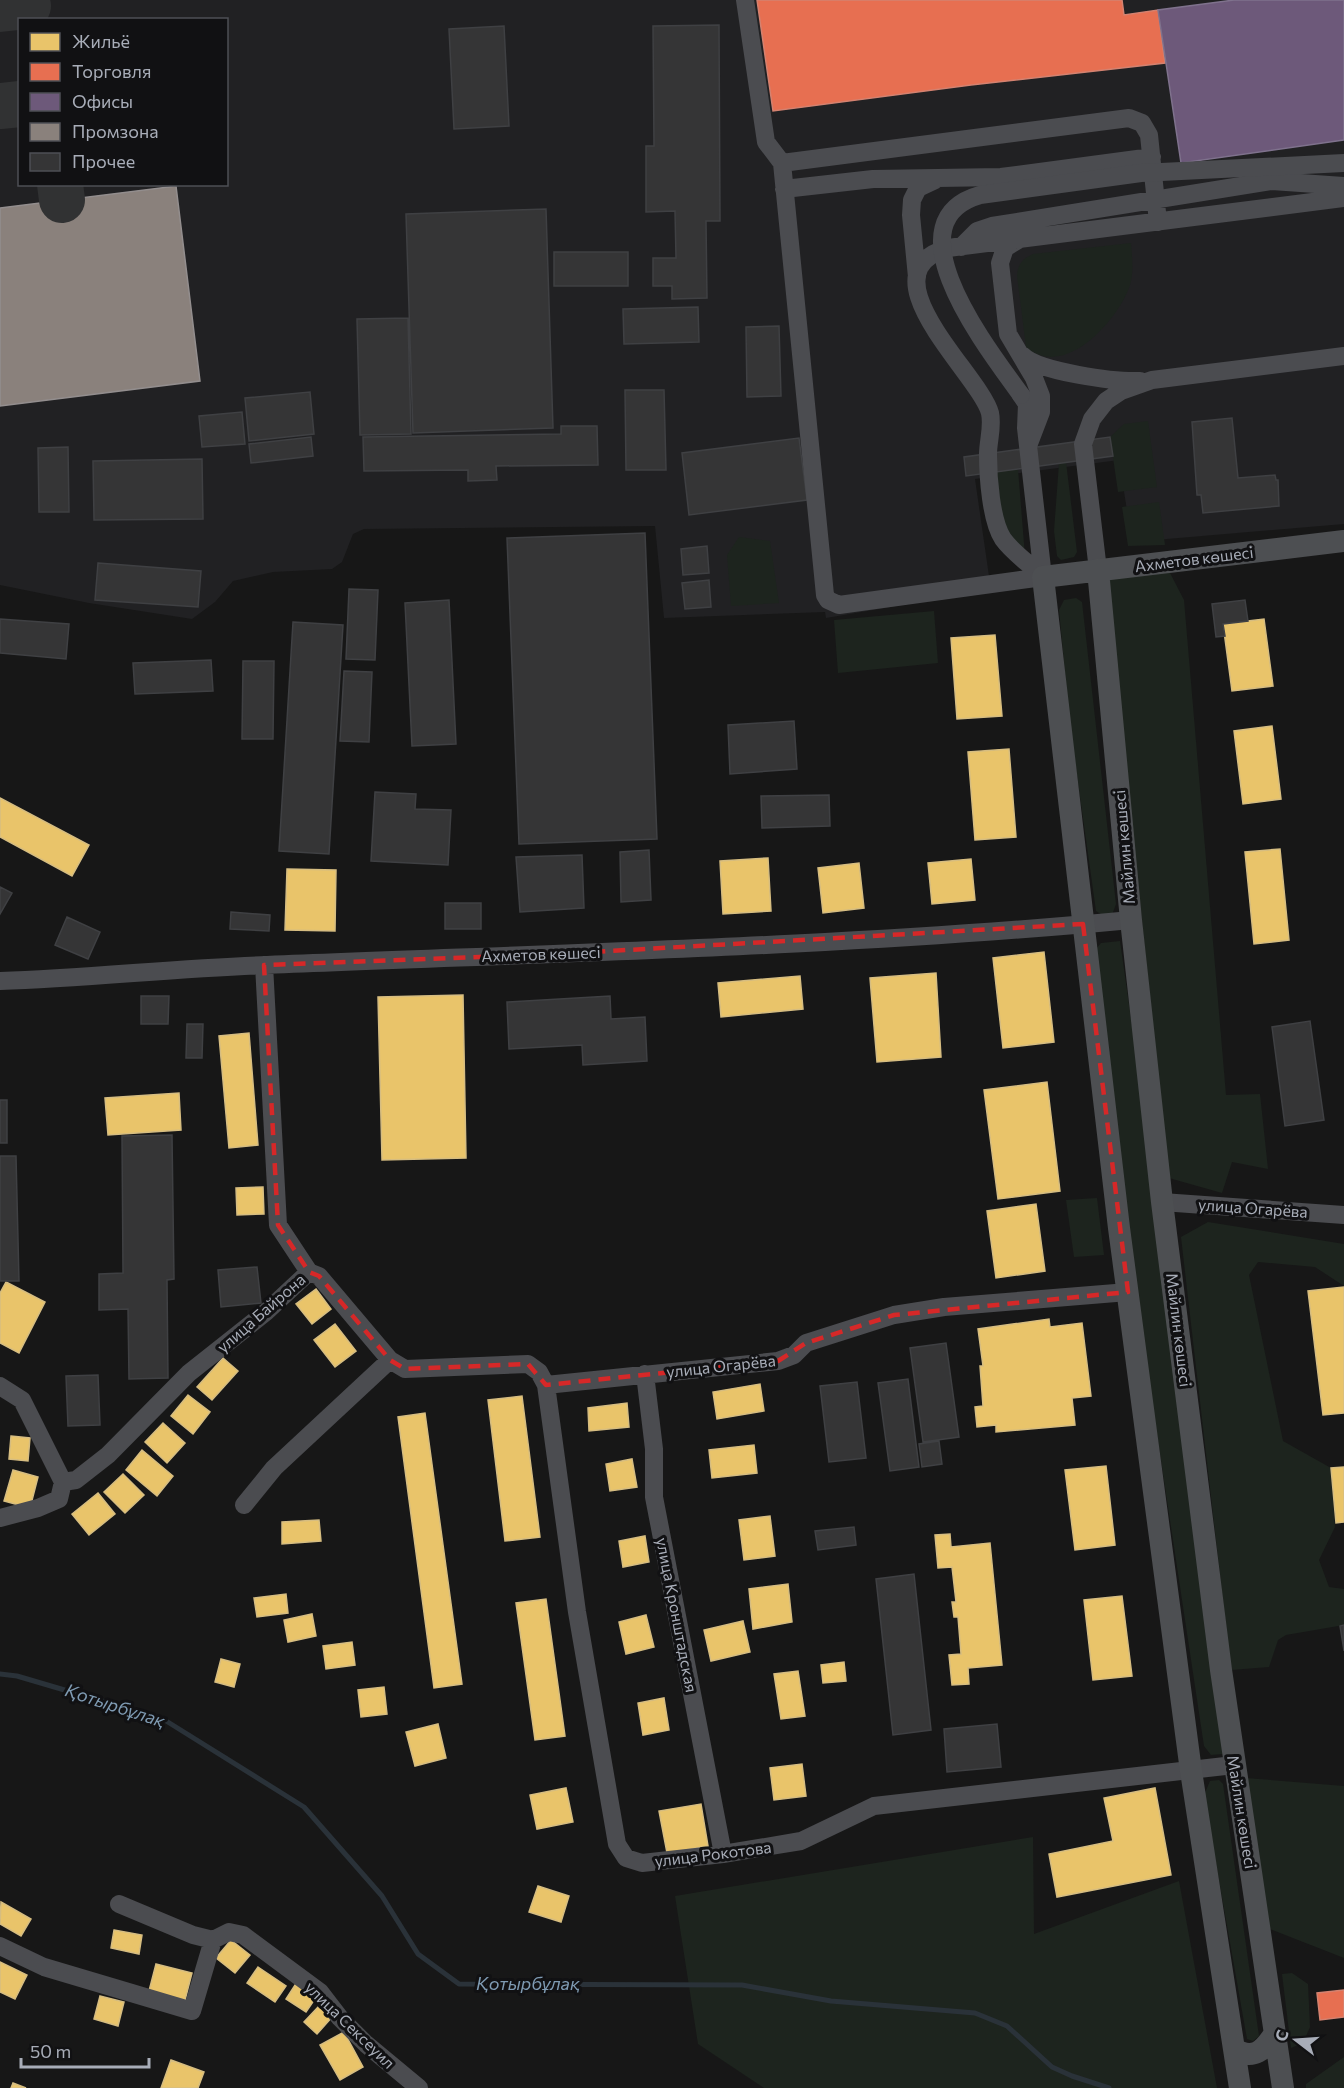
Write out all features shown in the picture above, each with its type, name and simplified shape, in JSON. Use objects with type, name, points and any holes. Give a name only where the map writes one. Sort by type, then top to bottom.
[{"type":"main road","name":"Ахметов көшесі","points":[[1043,577],[1344,541]]},
{"type":"main road","name":"Майлин көшесі","points":[[1098,570],[1131,920],[1162,1202],[1234,1765],[1283,2088]]},
{"type":"main road","points":[[1043,577],[1128,1292],[1191,1771],[1240,2088]]},
{"type":"main road","points":[[1234,2049],[1243,2054],[1256,2054],[1263,2051],[1275,2033]]},
{"type":"street","points":[[745,0],[766,142],[782,163],[825,595],[828,600],[839,605],[1043,577]]},
{"type":"street","points":[[782,163],[1121,117],[1142,123],[1149,135],[1158,222]]},
{"type":"street","points":[[784,189],[873,179],[1002,177],[1152,157]]},
{"type":"street","points":[[1043,577],[1028,446],[1027,404],[963,310],[948,272],[942,247],[943,234],[949,217],[960,203],[980,195],[1140,173],[1344,163]]},
{"type":"street","points":[[942,178],[922,184],[912,200],[911,215],[918,283],[926,314],[990,413],[988,463],[997,526],[1004,540],[1043,577]]},
{"type":"street","points":[[961,247],[977,231],[992,226],[1272,181],[1344,186]]},
{"type":"street","points":[[918,283],[920,268],[927,259],[940,251],[1344,198]]},
{"type":"street","points":[[1019,239],[1005,248],[1000,263],[1006,324],[1017,349],[1038,384],[1042,401],[1040,417],[1028,446]]},
{"type":"street","points":[[1017,349],[1031,362],[1047,367],[1129,381],[1344,356]]},
{"type":"street","points":[[1098,570],[1083,457],[1086,431],[1095,413],[1106,401],[1127,388],[1152,380]]},
{"type":"street","name":"Ахметов көшесі","points":[[0,981],[85,979],[264,965],[557,954],[1131,920]]},
{"type":"street","name":"улица Байрона","points":[[63,1482],[76,1480],[108,1455],[189,1373],[266,1312],[309,1272],[278,1225],[264,965]]},
{"type":"street","name":"улица Огарёва","points":[[1162,1202],[1344,1215]]},
{"type":"street","points":[[309,1272],[319,1276],[390,1359],[405,1369],[528,1364],[539,1372],[546,1385]]},
{"type":"street","name":"улица Огарёва","points":[[546,1385],[778,1361],[794,1355],[806,1343],[894,1315],[944,1307],[1128,1292]]},
{"type":"street","points":[[244,1505],[274,1468],[390,1359]]},
{"type":"street","name":"улица Кронштадская","points":[[645,1374],[654,1449],[654,1497],[723,1854]]},
{"type":"street","name":"улица Рокотова","points":[[546,1385],[577,1612],[617,1844],[626,1858],[642,1863],[723,1854],[801,1841],[874,1806],[1234,1765]]},
{"type":"street","points":[[0,1386],[22,1400],[63,1482],[59,1499],[38,1508],[0,1518]]},
{"type":"street","name":"улица Сексеуил","points":[[119,1904],[193,1935],[213,1940],[229,1932],[243,1935],[320,1992],[340,2018],[366,2044],[419,2088]]},
{"type":"street","points":[[0,1947],[44,1967],[173,2008],[192,2011],[213,1940]]},
{"type":"highlighted area","points":[[1083,924],[1128,1292],[894,1315],[806,1343],[778,1361],[546,1385],[528,1364],[405,1369],[390,1360],[319,1276],[309,1272],[278,1225],[264,965],[557,954]]},
{"type":"shaded area","points":[[0,0],[1344,0],[1344,524],[1132,542],[1119,460],[975,479],[991,590],[826,618],[825,612],[664,618],[655,526],[364,529],[353,534],[342,562],[332,569],[273,572],[233,581],[215,602],[192,619],[89,603],[0,585]]},
{"type":"shaded area","points":[[1131,243],[1130,285],[1115,314],[1103,329],[1073,351],[1057,356],[1041,355],[1026,347],[1017,276],[1018,268],[1023,260],[1033,254]]},
{"type":"shaded area","points":[[1148,421],[1157,487],[1118,492],[1110,437],[1124,424]]},
{"type":"shaded area","points":[[1066,462],[1077,552],[1074,557],[1061,560],[1057,556],[1054,531],[1059,463]]},
{"type":"shaded area","points":[[1018,469],[1025,556],[1002,525],[995,472]]},
{"type":"shaded area","points":[[1159,502],[1165,545],[1128,546],[1122,507]]},
{"type":"shaded area","points":[[739,537],[770,541],[779,603],[731,606],[727,555]]},
{"type":"shaded area","points":[[1169,571],[1184,600],[1226,1095],[1260,1094],[1268,1169],[1232,1162],[1222,1193],[1169,1178],[1106,578]]},
{"type":"shaded area","points":[[1076,598],[1082,602],[1116,904],[1112,915],[1104,916],[1096,911],[1070,725],[1059,610],[1064,600]]},
{"type":"shaded area","points":[[934,611],[938,663],[838,673],[834,620]]},
{"type":"shaded area","points":[[1120,941],[1167,1273],[1223,1754],[1211,1755],[1204,1746],[1128,1241],[1095,950],[1101,943]]},
{"type":"shaded area","points":[[1097,1198],[1104,1255],[1074,1257],[1066,1200]]},
{"type":"shaded area","points":[[1208,1222],[1344,1244],[1344,1286],[1315,1267],[1258,1262],[1249,1275],[1283,1441],[1331,1468],[1335,1527],[1319,1560],[1329,1587],[1344,1589],[1344,1625],[1286,1635],[1278,1640],[1269,1667],[1231,1670],[1181,1237]]},
{"type":"shaded area","points":[[1246,1778],[1344,1786],[1344,1958],[1265,1927]]},
{"type":"shaded area","points":[[1219,1780],[1223,1784],[1259,2036],[1253,2041],[1247,2039],[1204,1795],[1210,1781]]},
{"type":"shaded area","points":[[1033,1837],[1034,1934],[1179,1881],[1217,2088],[764,2088],[698,2044],[675,1896]]},
{"type":"shaded area","points":[[1292,1973],[1308,1984],[1310,2027],[1303,2043],[1291,2048],[1282,1974]]},
{"type":"shaded area","points":[[1344,2057],[1344,2088],[1306,2088],[1306,2084]]},
{"type":"building: Жильё","points":[[1264,619],[1273,686],[1232,691],[1223,624]]},
{"type":"building: Жильё","points":[[995,635],[1002,716],[957,719],[951,638]]},
{"type":"building: Жильё","points":[[1272,726],[1281,799],[1243,804],[1234,731]]},
{"type":"building: Жильё","points":[[1009,749],[1016,837],[975,840],[968,752]]},
{"type":"building: Жильё","points":[[0,798],[89,845],[72,876],[0,837]]},
{"type":"building: Жильё","points":[[1280,849],[1289,940],[1254,944],[1245,852]]},
{"type":"building: Жильё","points":[[768,858],[771,911],[723,914],[720,861]]},
{"type":"building: Жильё","points":[[971,859],[975,900],[932,904],[928,863]]},
{"type":"building: Жильё","points":[[859,863],[864,908],[823,913],[818,868]]},
{"type":"building: Жильё","points":[[287,869],[336,870],[335,931],[285,930]]},
{"type":"building: Жильё","points":[[1044,952],[1054,1042],[1003,1048],[993,958]]},
{"type":"building: Жильё","points":[[936,973],[941,1057],[877,1062],[870,978]]},
{"type":"building: Жильё","points":[[800,976],[803,1009],[721,1017],[718,983]]},
{"type":"building: Жильё","points":[[463,995],[466,1158],[382,1160],[378,997]]},
{"type":"building: Жильё","points":[[249,1033],[258,1145],[229,1148],[219,1036]]},
{"type":"building: Жильё","points":[[1047,1082],[1060,1191],[998,1199],[984,1090]]},
{"type":"building: Жильё","points":[[179,1093],[181,1130],[108,1135],[105,1098]]},
{"type":"building: Жильё","points":[[263,1187],[264,1214],[237,1215],[236,1188]]},
{"type":"building: Жильё","points":[[1036,1204],[1045,1271],[996,1278],[987,1211]]},
{"type":"building: Жильё","points":[[6,1282],[45,1302],[19,1353],[0,1343],[0,1293]]},
{"type":"building: Жильё","points":[[1344,1287],[1344,1413],[1323,1415],[1308,1291]]},
{"type":"building: Жильё","points":[[316,1289],[331,1309],[312,1324],[296,1304]]},
{"type":"building: Жильё","points":[[1049,1319],[1050,1327],[1082,1323],[1091,1396],[1072,1398],[1075,1425],[996,1432],[996,1425],[977,1427],[975,1407],[983,1406],[980,1366],[983,1366],[978,1329]]},
{"type":"building: Жильё","points":[[335,1324],[356,1351],[335,1367],[314,1340]]},
{"type":"building: Жильё","points":[[223,1358],[238,1371],[212,1400],[197,1387]]},
{"type":"building: Жильё","points":[[760,1384],[764,1411],[717,1419],[713,1392]]},
{"type":"building: Жильё","points":[[188,1395],[210,1412],[193,1434],[171,1416]]},
{"type":"building: Жильё","points":[[522,1396],[540,1537],[505,1541],[488,1400]]},
{"type":"building: Жильё","points":[[627,1403],[629,1427],[589,1431],[588,1408]]},
{"type":"building: Жильё","points":[[425,1413],[462,1684],[434,1688],[398,1417]]},
{"type":"building: Жильё","points":[[163,1423],[185,1443],[167,1463],[145,1442]]},
{"type":"building: Жильё","points":[[11,1436],[30,1438],[28,1461],[9,1459]]},
{"type":"building: Жильё","points":[[754,1445],[757,1473],[712,1478],[709,1450]]},
{"type":"building: Жильё","points":[[142,1450],[173,1476],[157,1496],[126,1470]]},
{"type":"building: Жильё","points":[[632,1459],[637,1487],[610,1491],[606,1464]]},
{"type":"building: Жильё","points":[[1106,1466],[1115,1545],[1075,1550],[1065,1470]]},
{"type":"building: Жильё","points":[[1344,1467],[1344,1522],[1336,1523],[1331,1468]]},
{"type":"building: Жильё","points":[[13,1470],[38,1477],[30,1508],[4,1501]]},
{"type":"building: Жильё","points":[[123,1474],[144,1495],[125,1513],[104,1492]]},
{"type":"building: Жильё","points":[[98,1493],[115,1514],[89,1535],[72,1514]]},
{"type":"building: Жильё","points":[[770,1516],[775,1556],[744,1560],[739,1520]]},
{"type":"building: Жильё","points":[[319,1520],[321,1541],[282,1544],[282,1522]]},
{"type":"building: Жильё","points":[[950,1534],[951,1547],[990,1543],[1002,1665],[968,1668],[969,1684],[952,1685],[949,1655],[961,1654],[958,1617],[954,1617],[952,1602],[956,1602],[952,1567],[938,1568],[935,1535]]},
{"type":"building: Жильё","points":[[645,1536],[649,1562],[623,1567],[619,1541]]},
{"type":"building: Жильё","points":[[788,1584],[792,1622],[753,1629],[749,1589]]},
{"type":"building: Жильё","points":[[286,1594],[288,1613],[257,1617],[254,1598]]},
{"type":"building: Жильё","points":[[1122,1596],[1132,1676],[1093,1680],[1084,1600]]},
{"type":"building: Жильё","points":[[546,1599],[565,1736],[535,1740],[516,1603]]},
{"type":"building: Жильё","points":[[312,1614],[316,1636],[288,1642],[284,1620]]},
{"type":"building: Жильё","points":[[646,1615],[654,1647],[626,1654],[619,1622]]},
{"type":"building: Жильё","points":[[743,1621],[750,1652],[711,1661],[704,1630]]},
{"type":"building: Жильё","points":[[352,1642],[355,1665],[326,1669],[323,1646]]},
{"type":"building: Жильё","points":[[221,1659],[240,1664],[234,1687],[215,1682]]},
{"type":"building: Жильё","points":[[844,1662],[846,1681],[823,1683],[821,1665]]},
{"type":"building: Жильё","points":[[798,1671],[805,1716],[781,1719],[774,1674]]},
{"type":"building: Жильё","points":[[384,1687],[387,1714],[361,1717],[358,1690]]},
{"type":"building: Жильё","points":[[664,1698],[669,1730],[643,1735],[638,1703]]},
{"type":"building: Жильё","points":[[438,1724],[446,1758],[415,1766],[406,1732]]},
{"type":"building: Жильё","points":[[802,1764],[806,1796],[774,1800],[770,1768]]},
{"type":"building: Жильё","points":[[566,1788],[573,1822],[537,1829],[530,1795]]},
{"type":"building: Жильё","points":[[1155,1788],[1171,1875],[1057,1897],[1049,1854],[1113,1841],[1104,1798]]},
{"type":"building: Жильё","points":[[701,1804],[708,1846],[667,1853],[659,1811]]},
{"type":"building: Жильё","points":[[538,1886],[569,1896],[561,1922],[529,1912]]},
{"type":"building: Жильё","points":[[1,1902],[31,1919],[21,1936],[0,1924]]},
{"type":"building: Жильё","points":[[114,1930],[142,1935],[139,1954],[111,1948]]},
{"type":"building: Жильё","points":[[231,1940],[250,1955],[235,1973],[216,1958]]},
{"type":"building: Жильё","points":[[0,1962],[27,1975],[15,1999],[0,1992]]},
{"type":"building: Жильё","points":[[156,1964],[192,1973],[185,2000],[149,1991]]},
{"type":"building: Жильё","points":[[258,1967],[286,1986],[275,2002],[247,1983]]},
{"type":"building: Жильё","points":[[297,1982],[317,1996],[306,2012],[286,1999]]},
{"type":"building: Жильё","points":[[100,1996],[124,2002],[118,2026],[94,2019]]},
{"type":"building: Жильё","points":[[319,2006],[332,2017],[317,2034],[304,2022]]},
{"type":"building: Жильё","points":[[344,2032],[363,2067],[340,2080],[320,2045]]},
{"type":"building: Жильё","points":[[171,2060],[204,2072],[198,2088],[161,2088]]},
{"type":"building: Жильё","points":[[13,2083],[26,2088],[11,2088]]},
{"type":"building: Торговля","points":[[757,0],[1122,0],[1124,15],[1158,10],[1165,63],[773,111]]},
{"type":"building: Торговля","points":[[1344,1990],[1344,2017],[1320,2020],[1317,1993]]},
{"type":"building: Офисы","points":[[1234,0],[1344,0],[1344,140],[1181,163],[1158,10]]},
{"type":"building: Промзона","points":[[176,186],[200,381],[0,406],[0,208]]},
{"type":"building: Прочее","points":[[719,25],[720,221],[706,221],[707,298],[672,299],[672,286],[653,286],[653,258],[676,258],[675,211],[646,212],[646,146],[654,146],[653,26]]},
{"type":"building: Прочее","points":[[504,26],[509,126],[454,129],[449,29]]},
{"type":"building: Прочее","points":[[546,209],[553,428],[413,433],[406,214]]},
{"type":"building: Прочее","points":[[554,252],[628,252],[628,286],[554,286]]},
{"type":"building: Прочее","points":[[698,307],[699,342],[624,344],[623,309]]},
{"type":"building: Прочее","points":[[408,318],[411,434],[360,435],[357,319]]},
{"type":"building: Прочее","points":[[779,326],[781,396],[747,397],[746,327]]},
{"type":"building: Прочее","points":[[625,390],[664,390],[666,470],[626,470]]},
{"type":"building: Прочее","points":[[310,392],[314,434],[249,441],[245,398]]},
{"type":"building: Прочее","points":[[242,412],[245,444],[202,447],[199,416]]},
{"type":"building: Прочее","points":[[1232,418],[1238,478],[1275,475],[1278,480],[1279,506],[1203,513],[1201,495],[1197,495],[1192,422]]},
{"type":"building: Прочее","points":[[561,426],[597,426],[598,465],[496,466],[497,480],[468,481],[468,470],[364,471],[363,437],[561,434]]},
{"type":"building: Прочее","points":[[311,437],[313,456],[251,463],[249,444]]},
{"type":"building: Прочее","points":[[1110,437],[1113,456],[966,476],[964,457]]},
{"type":"building: Прочее","points":[[799,438],[807,500],[689,515],[682,453]]},
{"type":"building: Прочее","points":[[68,447],[69,512],[39,512],[38,448]]},
{"type":"building: Прочее","points":[[202,459],[203,519],[94,520],[93,461]]},
{"type":"building: Прочее","points":[[645,533],[657,839],[519,844],[507,538]]},
{"type":"building: Прочее","points":[[707,546],[709,573],[683,575],[681,549]]},
{"type":"building: Прочее","points":[[98,563],[201,571],[198,607],[95,600]]},
{"type":"building: Прочее","points":[[709,580],[711,607],[685,609],[682,583]]},
{"type":"building: Прочее","points":[[349,589],[378,590],[375,660],[346,659]]},
{"type":"building: Прочее","points":[[449,600],[456,744],[412,746],[405,603]]},
{"type":"building: Прочее","points":[[1245,600],[1248,621],[1223,624],[1225,636],[1216,637],[1212,604]]},
{"type":"building: Прочее","points":[[0,619],[69,624],[66,659],[0,653]]},
{"type":"building: Прочее","points":[[293,622],[343,625],[329,854],[279,851]]},
{"type":"building: Прочее","points":[[211,660],[213,691],[135,694],[133,663]]},
{"type":"building: Прочее","points":[[243,661],[274,661],[273,739],[242,739]]},
{"type":"building: Прочее","points":[[344,671],[372,672],[369,742],[340,741]]},
{"type":"building: Прочее","points":[[794,721],[797,769],[730,774],[728,725]]},
{"type":"building: Прочее","points":[[375,792],[416,794],[415,809],[451,810],[448,865],[371,861]]},
{"type":"building: Прочее","points":[[829,795],[830,826],[762,828],[761,796]]},
{"type":"building: Прочее","points":[[649,850],[651,900],[621,902],[620,852]]},
{"type":"building: Прочее","points":[[582,855],[584,908],[520,912],[516,857]]},
{"type":"building: Прочее","points":[[0,887],[12,893],[0,914]]},
{"type":"building: Прочее","points":[[445,903],[481,903],[481,929],[445,929]]},
{"type":"building: Прочее","points":[[231,912],[270,915],[269,931],[230,929]]},
{"type":"building: Прочее","points":[[67,917],[100,932],[88,959],[55,945]]},
{"type":"building: Прочее","points":[[141,996],[169,996],[168,1024],[141,1024]]},
{"type":"building: Прочее","points":[[610,996],[611,1019],[645,1017],[647,1061],[583,1065],[582,1045],[509,1049],[507,1002]]},
{"type":"building: Прочее","points":[[1310,1021],[1324,1120],[1285,1126],[1272,1027]]},
{"type":"building: Прочее","points":[[187,1024],[203,1024],[202,1058],[186,1058]]},
{"type":"building: Прочее","points":[[0,1100],[7,1100],[7,1143],[0,1143]]},
{"type":"building: Прочее","points":[[172,1135],[174,1279],[167,1280],[168,1378],[129,1379],[128,1309],[99,1310],[99,1274],[123,1273],[122,1136]]},
{"type":"building: Прочее","points":[[0,1156],[16,1156],[19,1281],[0,1281]]},
{"type":"building: Прочее","points":[[257,1267],[261,1303],[221,1307],[218,1270]]},
{"type":"building: Прочее","points":[[946,1343],[959,1437],[923,1442],[910,1348]]},
{"type":"building: Прочее","points":[[98,1375],[100,1425],[68,1426],[66,1376]]},
{"type":"building: Прочее","points":[[908,1379],[919,1467],[890,1471],[878,1383]]},
{"type":"building: Прочее","points":[[857,1382],[866,1458],[829,1462],[820,1386]]},
{"type":"building: Прочее","points":[[939,1441],[942,1464],[922,1467],[919,1444]]},
{"type":"building: Прочее","points":[[854,1527],[856,1545],[818,1550],[815,1531]]},
{"type":"building: Прочее","points":[[914,1574],[931,1730],[893,1735],[876,1579]]},
{"type":"building: Прочее","points":[[1344,1625],[1344,1651],[1340,1626]]},
{"type":"building: Прочее","points":[[997,1724],[1001,1767],[947,1772],[944,1729]]},
{"type":"waterway","name":"Қотырбұлақ","points":[[0,1674],[17,1676],[163,1719],[304,1807],[382,1896],[418,1954],[459,1984],[742,1985],[831,2001],[975,2013],[1007,2026],[1052,2067],[1109,2088]]},
{"type":"taxiway","points":[[0,9],[28,6]]},
{"type":"taxiway","points":[[0,106],[18,104]]},
{"type":"taxiway","points":[[60,186],[62,200]]}]
